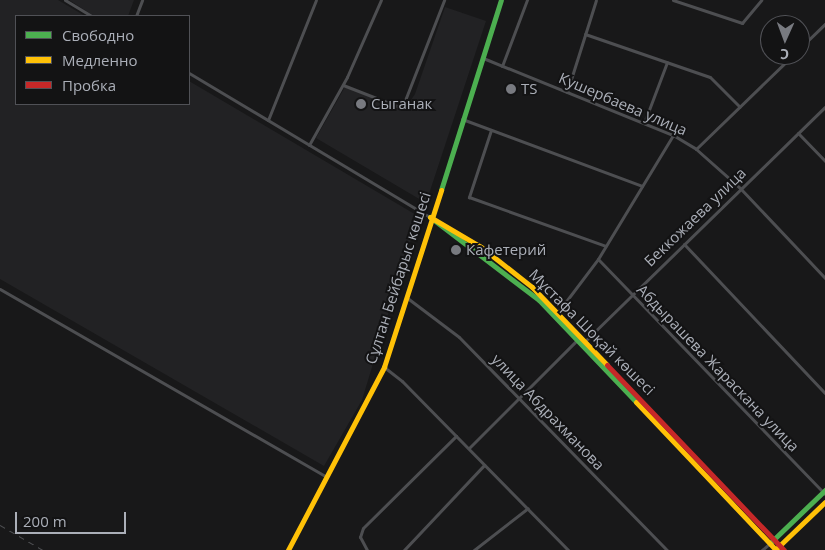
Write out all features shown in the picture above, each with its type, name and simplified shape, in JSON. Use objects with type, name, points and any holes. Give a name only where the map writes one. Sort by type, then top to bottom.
[{"type":"street","points":[[65,0],[90,15]]},
{"type":"street","points":[[136,15],[142,0]]},
{"type":"street","points":[[268,120],[316,0]]},
{"type":"street","points":[[309,145],[343,85],[381,0]]},
{"type":"street","points":[[343,85],[402,108],[444,0]]},
{"type":"street","name":"Сұлтан Бейбарыс көшесі","points":[[288,550],[328,477],[384,367],[430,217],[501,0]]},
{"type":"street","points":[[502,66],[527,0]]},
{"type":"street","points":[[568,92],[596,0]]},
{"type":"street","points":[[673,0],[742,23],[761,0]]},
{"type":"street","points":[[810,38],[825,24]]},
{"type":"street","points":[[585,34],[710,77],[740,107]]},
{"type":"street","name":"Кушербаева улица","points":[[483,58],[673,135],[696,149],[740,188],[825,278]]},
{"type":"street","points":[[644,123],[667,62]]},
{"type":"street","points":[[696,149],[783,65]]},
{"type":"street","points":[[190,75],[430,217]]},
{"type":"street","name":"Беккожаева улица","points":[[583,343],[825,107]]},
{"type":"street","points":[[462,119],[642,186]]},
{"type":"street","points":[[491,130],[469,197],[606,246]]},
{"type":"street","points":[[798,133],[825,162]]},
{"type":"street","points":[[558,312],[598,259],[673,135]]},
{"type":"street","name":"Мұстафа Шоқай көшесі","points":[[430,217],[482,247],[532,287],[558,312],[578,338]]},
{"type":"street","name":"Мұстафа Шоқай көшесі","points":[[430,217],[529,291],[583,343],[777,548],[784,550]]},
{"type":"street","points":[[684,244],[825,393]]},
{"type":"street","name":"Абдырашева Жараскана улица","points":[[598,259],[631,296],[824,492]]},
{"type":"street","points":[[0,289],[328,477]]},
{"type":"street","name":"улица Абдрахманова","points":[[406,296],[449,328],[667,550]]},
{"type":"street","points":[[469,448],[578,338]]},
{"type":"street","points":[[384,367],[469,448],[568,550]]},
{"type":"street","points":[[367,550],[360,537],[363,528],[456,436]]},
{"type":"street","points":[[404,550],[484,465]]},
{"type":"street","points":[[762,550],[824,492]]},
{"type":"street","points":[[777,548],[825,502]]},
{"type":"street","points":[[474,550],[528,508]]},
{"type":"shaded area","points":[[0,0],[58,0],[83,15],[15,15],[15,105],[190,105],[190,82],[418,216],[362,400],[324,466],[0,279]]},
{"type":"shaded area","points":[[69,0],[134,0],[128,15],[92,15]]},
{"type":"shaded area","name":"Сыганак","points":[[445,7],[486,21],[426,203],[316,138],[345,87],[404,110],[415,94]]},
{"type":"railway","points":[[0,525],[43,550]]},
{"type":"traffic: fast","points":[[441,190],[501,0]]},
{"type":"traffic: fast","points":[[430,217],[539,300],[636,402]]},
{"type":"traffic: fast","points":[[772,541],[825,490]]},
{"type":"traffic: slow","points":[[288,550],[384,367],[441,190]]},
{"type":"traffic: slow","points":[[430,217],[481,247],[532,287],[607,365]]},
{"type":"traffic: slow","points":[[636,402],[776,550]]},
{"type":"traffic: slow","points":[[778,547],[825,502]]},
{"type":"traffic: jam","points":[[607,365],[784,550]]},
{"type":"place","name":"TS","points":[[511,89]]},
{"type":"place","name":"Сыганак","points":[[361,104]]},
{"type":"place","name":"Кафетерий","points":[[456,250]]}]
